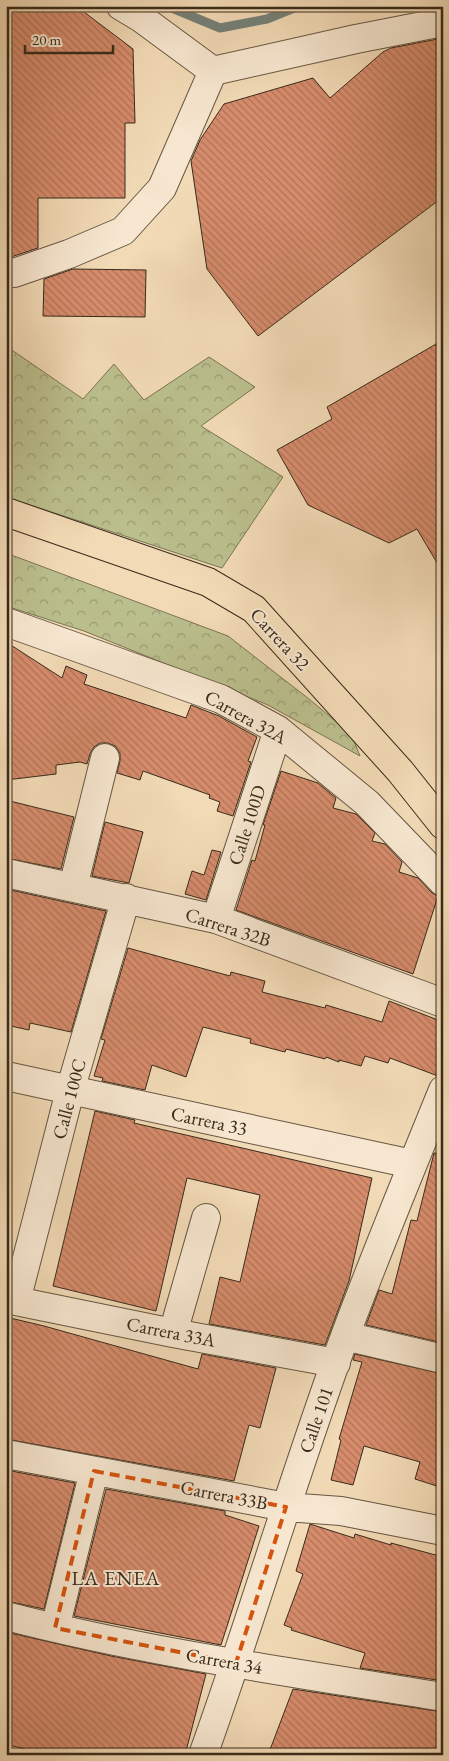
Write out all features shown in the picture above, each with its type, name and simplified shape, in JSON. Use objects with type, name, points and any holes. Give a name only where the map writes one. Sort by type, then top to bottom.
[{"type":"main road","name":"Carrera 32","points":[[6,512],[208,582],[254,609],[400,771],[443,825]]},
{"type":"street","points":[[121,6],[141,18],[213,71],[356,39],[443,22]]},
{"type":"street","points":[[6,273],[14,273],[69,254],[123,230],[162,188],[213,71]]},
{"type":"street","name":"Carrera 32A","points":[[6,622],[221,700],[278,730],[367,803],[443,882]]},
{"type":"street","name":"Calle 100D","points":[[216,919],[278,730]]},
{"type":"street","points":[[73,887],[105,758]]},
{"type":"street","name":"Carrera 32B","points":[[6,873],[216,919],[443,1003]]},
{"type":"street","name":"Calle 100C","points":[[11,1300],[126,898]]},
{"type":"street","name":"Carrera 33","points":[[6,1076],[412,1164]]},
{"type":"street","name":"Calle 101","points":[[203,1755],[236,1664],[286,1507],[345,1336],[443,1090]]},
{"type":"street","points":[[173,1333],[206,1218]]},
{"type":"street","name":"Carrera 33A","points":[[11,1300],[173,1333],[336,1363]]},
{"type":"street","points":[[345,1336],[443,1359]]},
{"type":"street","name":"Carrera 33B","points":[[6,1454],[286,1507],[341,1511],[443,1531]]},
{"type":"street","points":[[55,1628],[94,1471]]},
{"type":"street","name":"Carrera 34","points":[[6,1616],[55,1628],[236,1664],[443,1697]]},
{"type":"highlighted area","points":[[94,1471],[286,1507],[236,1663],[55,1628]]},
{"type":"green space","points":[[6,346],[83,399],[114,364],[144,400],[209,357],[255,387],[201,426],[283,477],[222,568],[6,497]]},
{"type":"green space","points":[[6,553],[228,636],[351,734],[360,756],[268,705],[84,631],[6,606]]},
{"type":"building","points":[[6,6],[76,6],[133,49],[135,123],[125,123],[125,198],[38,198],[38,248],[11,257],[6,257]]},
{"type":"building","points":[[443,38],[443,197],[258,336],[207,269],[191,161],[200,140],[224,104],[313,78],[330,98],[383,52],[391,48]]},
{"type":"building","points":[[73,269],[146,270],[145,317],[43,316],[44,279]]},
{"type":"building","points":[[443,340],[443,573],[417,529],[389,543],[308,505],[277,450],[332,419],[327,407]]},
{"type":"building","points":[[6,642],[62,678],[66,666],[87,675],[84,684],[186,718],[191,705],[219,716],[257,737],[248,761],[251,762],[233,816],[217,811],[220,802],[209,798],[210,795],[143,771],[140,780],[117,773],[120,753],[115,746],[108,743],[100,743],[94,747],[87,764],[80,762],[56,765],[56,774],[6,780]]},
{"type":"building","points":[[281,771],[318,783],[336,798],[333,808],[356,814],[375,833],[372,841],[385,844],[402,862],[399,872],[418,878],[432,893],[438,896],[413,974],[236,910],[252,860],[255,861],[265,825],[263,825]]},
{"type":"building","points":[[6,800],[74,817],[61,869],[6,858]]},
{"type":"building","points":[[105,822],[143,832],[129,883],[92,876]]},
{"type":"building","points":[[212,850],[221,852],[206,900],[185,894],[192,871],[204,875]]},
{"type":"building","points":[[6,889],[106,911],[71,1032],[30,1023],[29,1030],[6,1025]]},
{"type":"building","points":[[128,948],[230,976],[231,972],[265,981],[262,992],[325,1008],[326,1005],[382,1022],[389,1001],[443,1022],[443,1075],[438,1076],[390,1058],[388,1063],[365,1056],[361,1066],[286,1049],[285,1052],[250,1043],[251,1039],[203,1027],[186,1077],[152,1065],[145,1090],[102,1081],[103,1078],[94,1076],[105,1040],[101,1039]]},
{"type":"building","points":[[95,1111],[135,1120],[134,1123],[372,1178],[349,1281],[325,1345],[209,1324],[220,1277],[240,1282],[260,1195],[187,1178],[156,1311],[53,1286]]},
{"type":"building","points":[[434,1153],[443,1154],[443,1343],[366,1325],[379,1290],[392,1294],[411,1220],[417,1221]]},
{"type":"building","points":[[6,1317],[198,1369],[202,1354],[276,1368],[260,1428],[249,1425],[234,1481],[6,1439]]},
{"type":"building","points":[[355,1354],[443,1374],[443,1488],[415,1479],[420,1462],[364,1446],[353,1485],[331,1480],[341,1440],[339,1439],[362,1362],[353,1360]]},
{"type":"building","points":[[6,1470],[75,1483],[44,1609],[6,1601]]},
{"type":"building","points":[[106,1489],[225,1511],[225,1515],[259,1526],[221,1645],[74,1616]]},
{"type":"building","points":[[310,1524],[354,1538],[355,1534],[391,1545],[391,1543],[443,1557],[443,1681],[360,1668],[365,1653],[291,1630],[292,1628],[284,1625],[303,1574],[296,1571]]},
{"type":"building","points":[[6,1632],[111,1656],[206,1674],[185,1755],[47,1755],[6,1744]]},
{"type":"building","points":[[293,1689],[443,1712],[443,1732],[434,1755],[268,1755]]},
{"type":"waterway","points":[[167,6],[220,28],[267,19],[299,6]]},
{"type":"district","name":"LA ENEA","points":[[116,1578]]}]
